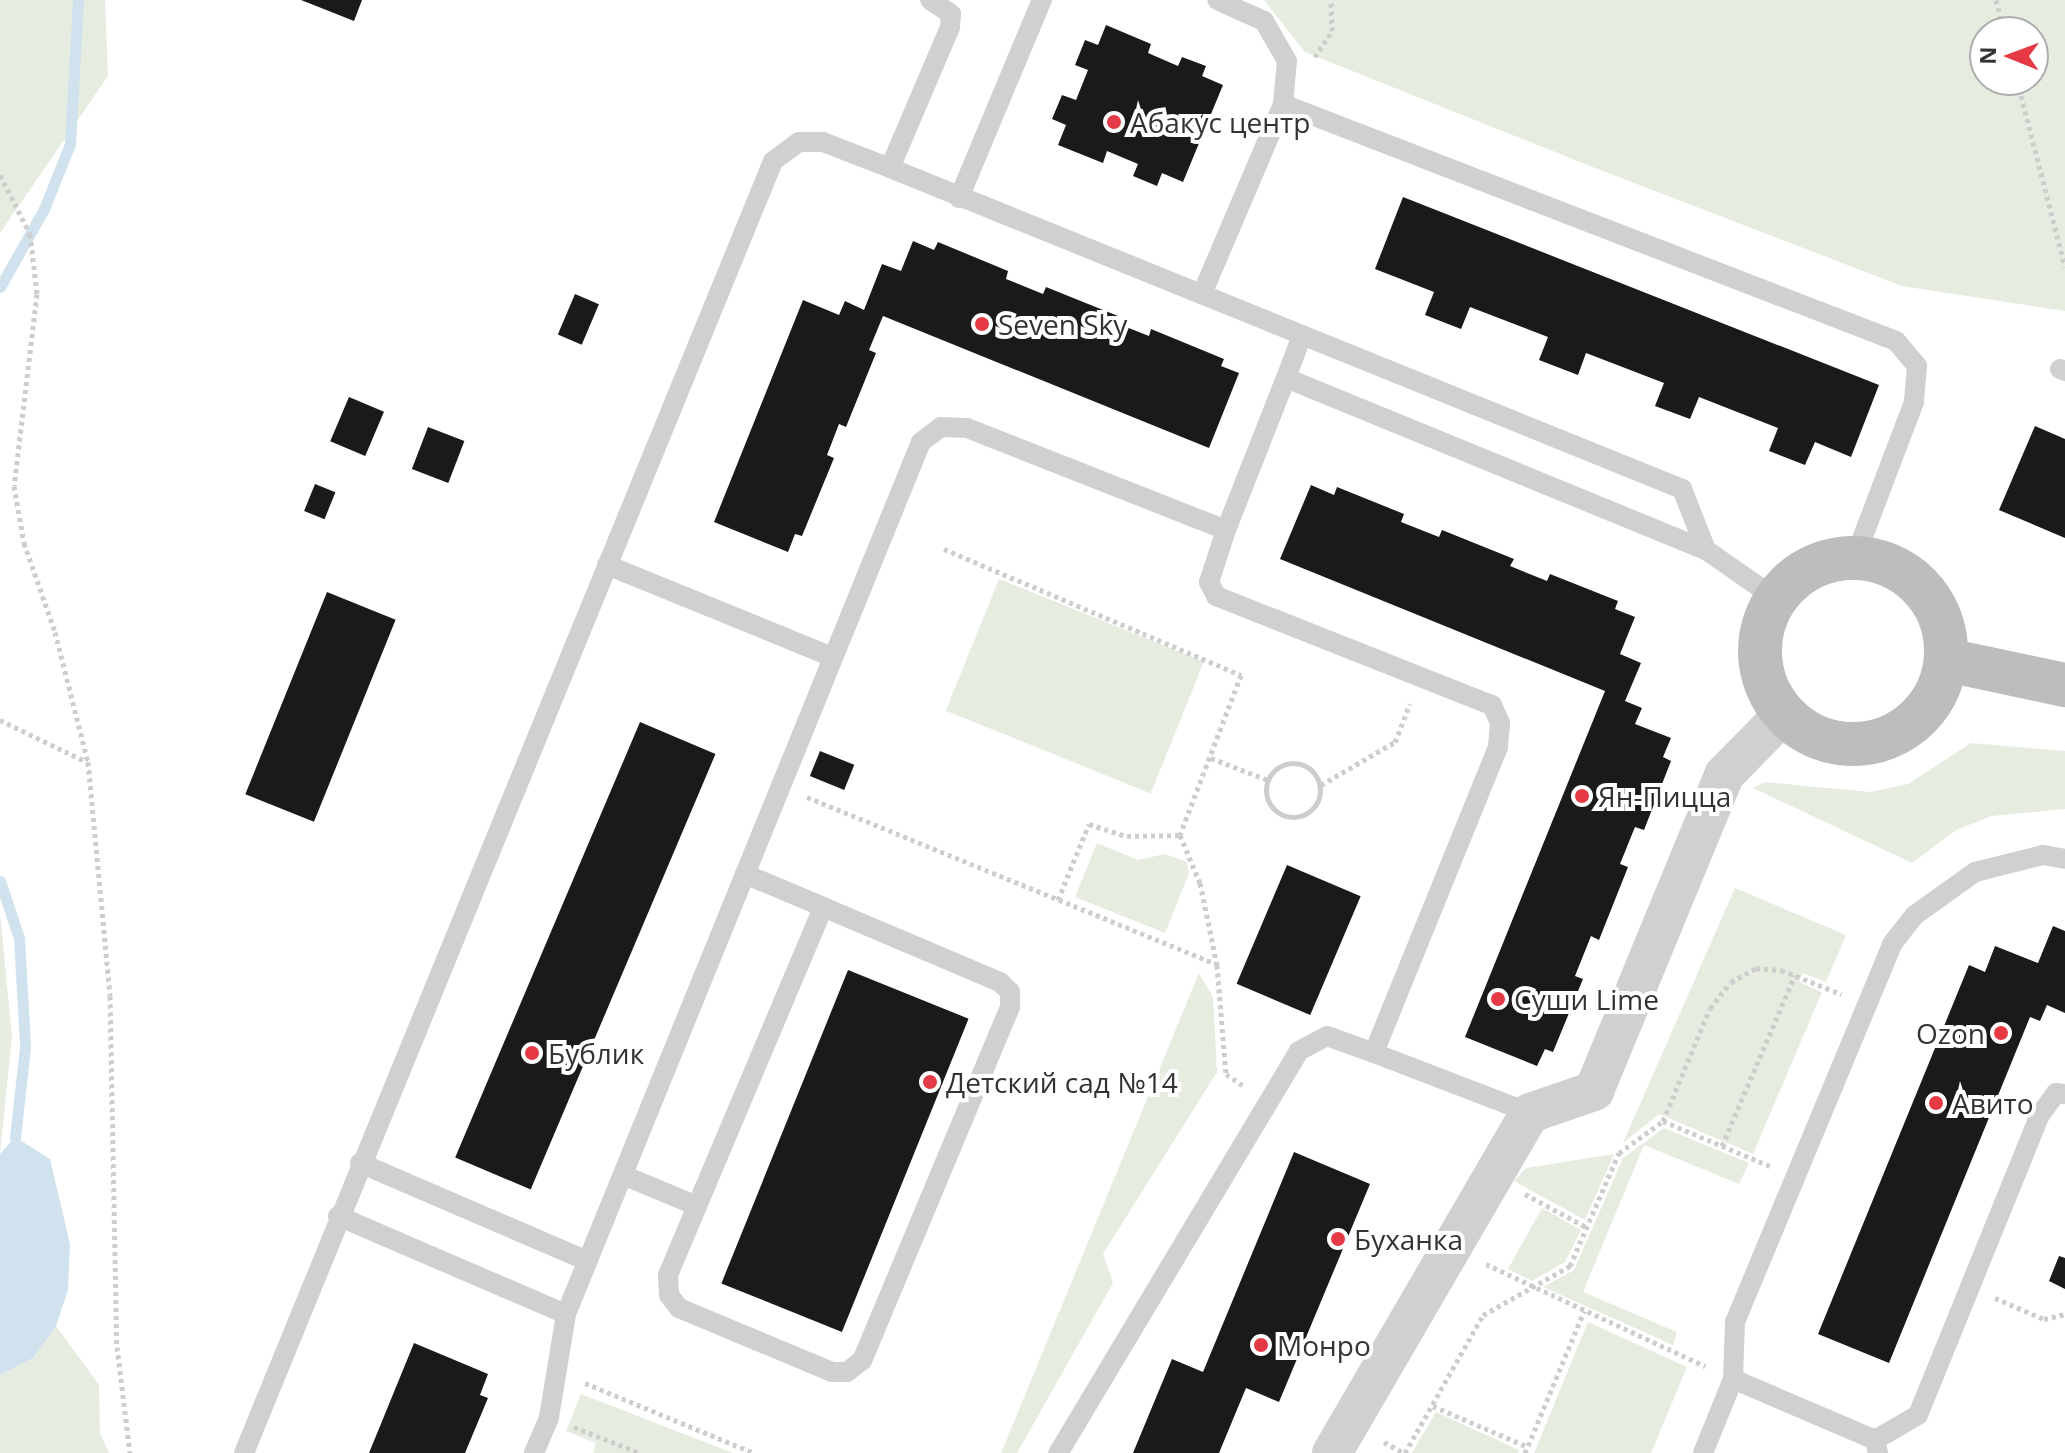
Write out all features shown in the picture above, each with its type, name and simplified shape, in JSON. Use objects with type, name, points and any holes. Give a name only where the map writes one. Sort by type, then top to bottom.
[{"type":"street","points":[[1855,557],[1892,565],[1924,588],[1943,621],[1947,660],[1934,701],[1903,732],[1862,746],[1818,739],[1783,715],[1762,678],[1760,636],[1775,598],[1796,575],[1824,561],[1855,557]]},
{"type":"street","points":[[1947,660],[2065,685]]},
{"type":"street","points":[[1332,1453],[1530,1113],[1594,1091],[1724,775],[1783,715]]},
{"type":"lane","points":[[890,168],[950,27],[951,14],[930,0]]},
{"type":"lane","points":[[959,198],[1042,0]]},
{"type":"lane","points":[[1202,294],[1283,104],[1287,61],[1264,21],[1217,0]]},
{"type":"lane","points":[[1283,104],[1896,341],[1917,366],[1914,402],[1855,557]]},
{"type":"lane","points":[[244,1453],[338,1216],[773,161],[799,142],[823,142],[890,168],[1682,489],[1706,550]]},
{"type":"lane","points":[[1302,335],[1226,530],[1209,582],[1216,596],[1492,705],[1500,723],[1498,747],[1374,1053]]},
{"type":"lane","points":[[1286,378],[1706,550],[1775,598]]},
{"type":"lane","points":[[534,1453],[549,1417],[566,1314],[921,442],[941,427],[967,428],[1226,530]]},
{"type":"lane","points":[[607,565],[833,657]]},
{"type":"lane","points":[[1703,1453],[1733,1379],[1735,1322],[1864,1004],[1892,944],[1915,915],[1975,872],[2043,855],[2065,859]]},
{"type":"lane","points":[[745,874],[823,907],[1000,982],[1010,992],[1010,1007],[862,1360],[847,1372],[832,1372],[679,1308],[669,1295],[668,1275],[823,907]]},
{"type":"lane","points":[[1058,1453],[1299,1051],[1327,1036],[1530,1113]]},
{"type":"lane","points":[[1733,1379],[1877,1446],[1918,1415],[2040,1115],[2056,1093],[2065,1094]]},
{"type":"lane","points":[[360,1163],[588,1261]]},
{"type":"lane","points":[[623,1175],[697,1206]]},
{"type":"lane","points":[[338,1216],[566,1314]]},
{"type":"path","points":[[2021,96],[2065,267]]},
{"type":"path","points":[[0,175],[30,234],[37,294],[14,486],[24,543],[55,632],[88,762],[110,996],[117,1347],[130,1453]]},
{"type":"path","points":[[944,549],[1234,668],[1241,685],[1180,835],[1200,883],[1217,965],[1226,1074]]},
{"type":"path","points":[[1268,780],[1269,802],[1286,816],[1311,811],[1321,785],[1395,742],[1421,677]]},
{"type":"path","points":[[0,720],[88,762]]},
{"type":"path","points":[[1211,758],[1268,780]]},
{"type":"path","points":[[1268,780],[1293,763],[1314,773],[1321,785]]},
{"type":"path","points":[[781,786],[1217,965]]},
{"type":"path","points":[[1058,900],[1089,824],[1127,836],[1180,835]]},
{"type":"path","points":[[1405,1453],[1483,1315],[1570,1266],[1619,1153],[1663,1121],[1710,1008],[1731,982],[1756,968],[1795,975],[1864,1004]]},
{"type":"path","points":[[1722,1146],[1795,975]]},
{"type":"path","points":[[1663,1121],[1793,1176]]},
{"type":"path","points":[[1494,1177],[1588,1228]]},
{"type":"path","points":[[1453,1248],[1733,1379]]},
{"type":"path","points":[[1970,1288],[2044,1319],[2065,1314]]},
{"type":"path","points":[[1433,1406],[1526,1450],[1584,1311]]},
{"type":"path","points":[[558,1372],[754,1453]]},
{"type":"path","points":[[549,1417],[640,1453]]},
{"type":"shaded area","points":[[0,0],[105,0],[108,76],[0,233]]},
{"type":"shaded area","points":[[1264,0],[2065,0],[2065,311],[1902,286],[1305,52]]},
{"type":"shaded area","points":[[999,579],[1204,662],[1151,793],[946,711]]},
{"type":"shaded area","points":[[1971,743],[2065,751],[2065,809],[1992,816],[1956,830],[1912,863],[1753,788],[1765,782],[1870,792],[1908,784]]},
{"type":"shaded area","points":[[1097,843],[1138,860],[1165,854],[1187,862],[1189,873],[1165,933],[1075,897]]},
{"type":"shaded area","points":[[1735,888],[1846,935],[1826,982],[1803,973],[1799,982],[1822,992],[1753,1154],[1659,1114],[1623,1143]]},
{"type":"shaded area","points":[[0,913],[12,1036],[0,1154]]},
{"type":"shaded area","points":[[1199,973],[1213,997],[1217,1072],[1103,1254],[1113,1283],[1017,1453],[1001,1453]]},
{"type":"shaded area","points":[[1664,1128],[1749,1163],[1739,1184],[1644,1145],[1583,1292],[1677,1332],[1673,1345],[1543,1287],[1574,1270],[1623,1158]]},
{"type":"shaded area","points":[[1614,1154],[1585,1220],[1514,1181],[1526,1168]]},
{"type":"shaded area","points":[[1542,1208],[1581,1230],[1565,1262],[1532,1281],[1508,1269]]},
{"type":"shaded area","points":[[1588,1322],[1687,1367],[1651,1453],[1534,1453]]},
{"type":"shaded area","points":[[56,1326],[99,1385],[100,1433],[109,1453],[0,1453],[0,1375],[33,1358]]},
{"type":"shaded area","points":[[581,1394],[733,1453],[593,1453],[596,1443],[566,1431]]},
{"type":"shaded area","points":[[1436,1412],[1519,1450],[1518,1453],[1412,1453]]},
{"type":"water","points":[[15,1137],[50,1159],[70,1244],[68,1290],[56,1326],[33,1358],[0,1375],[0,1154]]},
{"type":"building","points":[[301,0],[362,0],[354,21]]},
{"type":"building","points":[[1106,25],[1151,44],[1148,53],[1178,66],[1182,57],[1206,66],[1202,76],[1223,85],[1183,182],[1162,173],[1157,186],[1133,176],[1138,164],[1107,151],[1103,163],[1058,145],[1066,125],[1052,119],[1062,95],[1076,100],[1088,70],[1075,65],[1085,40],[1098,45]]},
{"type":"building","points":[[1403,197],[1879,385],[1851,457],[1815,442],[1805,465],[1769,451],[1778,428],[1699,397],[1690,419],[1655,406],[1664,383],[1586,353],[1578,375],[1539,360],[1548,337],[1470,307],[1461,329],[1425,315],[1434,292],[1375,269]]},
{"type":"building","points":[[913,241],[934,250],[938,242],[1008,271],[1006,279],[1043,294],[1046,287],[1118,316],[1116,323],[1149,336],[1151,329],[1224,359],[1221,366],[1239,373],[1209,448],[883,316],[869,350],[876,353],[846,427],[839,424],[827,455],[834,458],[802,536],[795,534],[788,552],[714,522],[803,300],[839,315],[845,301],[864,310],[882,264],[901,271]]},
{"type":"building","points":[[575,294],[599,304],[582,345],[558,335]]},
{"type":"building","points":[[349,397],[384,412],[365,456],[330,441]]},
{"type":"building","points":[[2035,426],[2065,439],[2065,538],[1999,510]]},
{"type":"building","points":[[428,427],[464,441],[448,483],[412,469]]},
{"type":"building","points":[[315,484],[335,492],[325,519],[304,511]]},
{"type":"building","points":[[1311,485],[1334,495],[1337,487],[1404,514],[1401,522],[1439,537],[1442,530],[1514,559],[1510,566],[1547,581],[1550,574],[1618,601],[1615,609],[1635,617],[1620,654],[1641,663],[1625,701],[1642,708],[1635,724],[1671,738],[1663,757],[1671,761],[1644,830],[1635,827],[1620,864],[1628,867],[1599,940],[1591,936],[1575,976],[1583,979],[1553,1052],[1545,1049],[1537,1066],[1465,1037],[1605,691],[1280,559]]},
{"type":"building","points":[[327,592],[396,620],[314,822],[245,794]]},
{"type":"building","points":[[640,722],[715,754],[531,1189],[455,1157]]},
{"type":"building","points":[[820,751],[854,765],[844,790],[810,776]]},
{"type":"building","points":[[1287,865],[1361,896],[1310,1015],[1237,984]]},
{"type":"building","points":[[2053,926],[2065,931],[2065,1013],[2047,1005],[2040,1021],[2030,1017],[1889,1363],[1818,1334],[1969,965],[1985,972],[1995,946],[2038,963]]},
{"type":"building","points":[[848,970],[969,1019],[842,1332],[721,1283]]},
{"type":"building","points":[[1294,1152],[1370,1184],[1279,1402],[1246,1388],[1219,1453],[1133,1453],[1172,1359],[1203,1372]]},
{"type":"building","points":[[2059,1256],[2065,1258],[2065,1289],[2049,1281]]},
{"type":"building","points":[[414,1343],[488,1374],[480,1395],[488,1398],[465,1453],[369,1453]]},
{"type":"waterway","points":[[0,287],[44,209],[70,144],[78,0]]},
{"type":"waterway","points":[[0,881],[19,938],[25,1047],[15,1137]]},
{"type":"place","name":"Абакус центр","points":[[1114,122]]},
{"type":"place","name":"Seven Sky","points":[[982,324]]},
{"type":"place","name":"Ян-Пицца","points":[[1582,796]]},
{"type":"place","name":"Суши Lime","points":[[1498,999]]},
{"type":"place","name":"Ozon","points":[[2001,1033]]},
{"type":"place","name":"Бублик","points":[[532,1053]]},
{"type":"place","name":"Детский сад №14","points":[[930,1082]]},
{"type":"place","name":"Авито","points":[[1936,1103]]},
{"type":"place","name":"Буханка","points":[[1338,1239]]},
{"type":"place","name":"Монро","points":[[1261,1345]]}]
